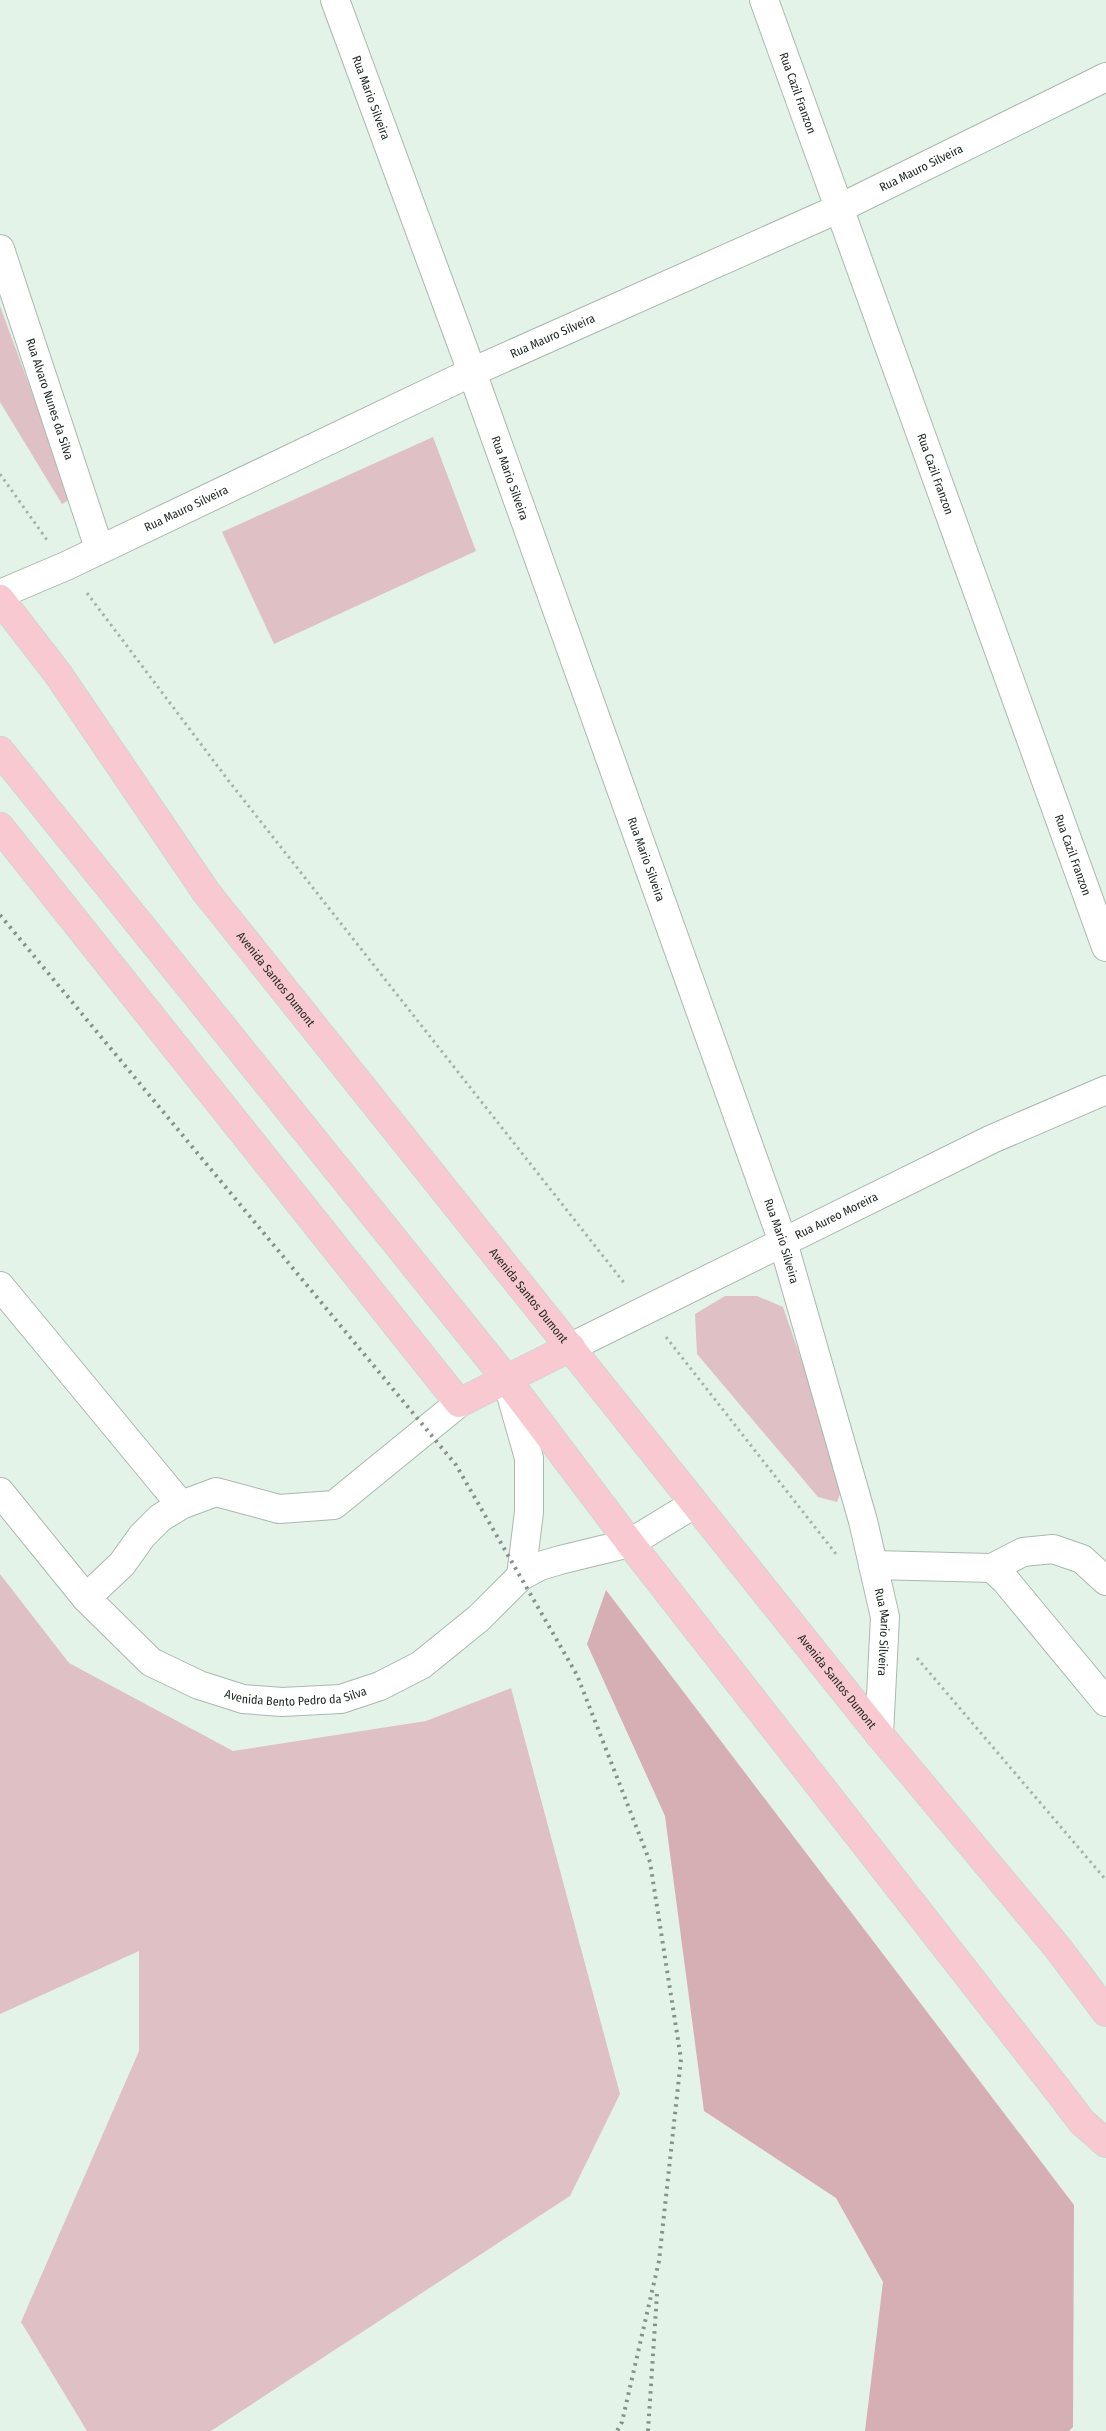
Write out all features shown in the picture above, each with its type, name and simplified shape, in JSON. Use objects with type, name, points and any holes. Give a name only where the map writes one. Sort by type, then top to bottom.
[{"type":"main road","name":"Avenida Santos Dumont","points":[[0,599],[58,674],[206,892],[694,1504],[879,1734],[1057,1947],[1106,2012]]},
{"type":"main road","points":[[0,751],[507,1380],[630,1543],[1082,2122],[1106,2143]]},
{"type":"main road","points":[[0,827],[459,1403]]},
{"type":"main road","name":"Avenida Santos Dumont","points":[[459,1403],[570,1347]]},
{"type":"street","name":"Rua Mario Silveira","points":[[335,0],[472,372],[783,1242],[863,1521],[885,1617],[879,1734]]},
{"type":"street","name":"Rua Cazil Franzon","points":[[764,0],[1106,947]]},
{"type":"street","name":"Rua Mauro Silveira","points":[[0,594],[66,566],[99,548],[472,372],[840,208],[1106,77]]},
{"type":"street","name":"Rua Alvaro Nunes da Silva","points":[[0,249],[99,548]]},
{"type":"street","name":"Rua Aureo Moreira","points":[[570,1347],[992,1140],[1106,1090]]},
{"type":"street","points":[[0,1286],[181,1506]]},
{"type":"street","points":[[507,1380],[529,1458],[529,1512],[521,1576]]},
{"type":"street","points":[[86,1598],[122,1564],[142,1536],[160,1518],[181,1506],[216,1492],[279,1509],[334,1505],[459,1403]]},
{"type":"street","name":"Avenida Bento Pedro da Silva","points":[[0,1492],[86,1598],[151,1662],[199,1686],[243,1699],[282,1702],[341,1699],[380,1686],[421,1665],[479,1618],[521,1576],[554,1562],[630,1543],[694,1504]]},
{"type":"street","points":[[873,1565],[992,1568],[1023,1552],[1053,1549],[1082,1559],[1106,1581]]},
{"type":"street","points":[[992,1568],[1006,1580],[1106,1702]]},
{"type":"path","points":[[0,474],[66,566],[234,788],[645,1309],[837,1556]]},
{"type":"path","points":[[916,1657],[1106,1880]]},
{"type":"shaded area","points":[[0,306],[71,499],[62,504],[0,402]]},
{"type":"shaded area","points":[[433,437],[476,551],[274,644],[222,532]]},
{"type":"shaded area","points":[[725,1296],[757,1296],[783,1307],[844,1483],[837,1502],[818,1497],[697,1354],[695,1314]]},
{"type":"shaded area","points":[[0,1574],[69,1663],[233,1751],[426,1721],[511,1688],[620,2094],[570,2196],[211,2431],[87,2431],[21,2322],[139,2051],[139,1951],[0,2014]]},
{"type":"shaded area","points":[[606,1590],[1074,2205],[1073,2427],[1069,2431],[865,2431],[883,2282],[836,2198],[704,2111],[665,1816],[587,1644]]},
{"type":"railway","points":[[0,915],[456,1465],[577,1675],[650,1862],[681,2059],[659,2261],[622,2422],[617,2431]]},
{"type":"railway","points":[[648,2431],[657,2294]]}]
